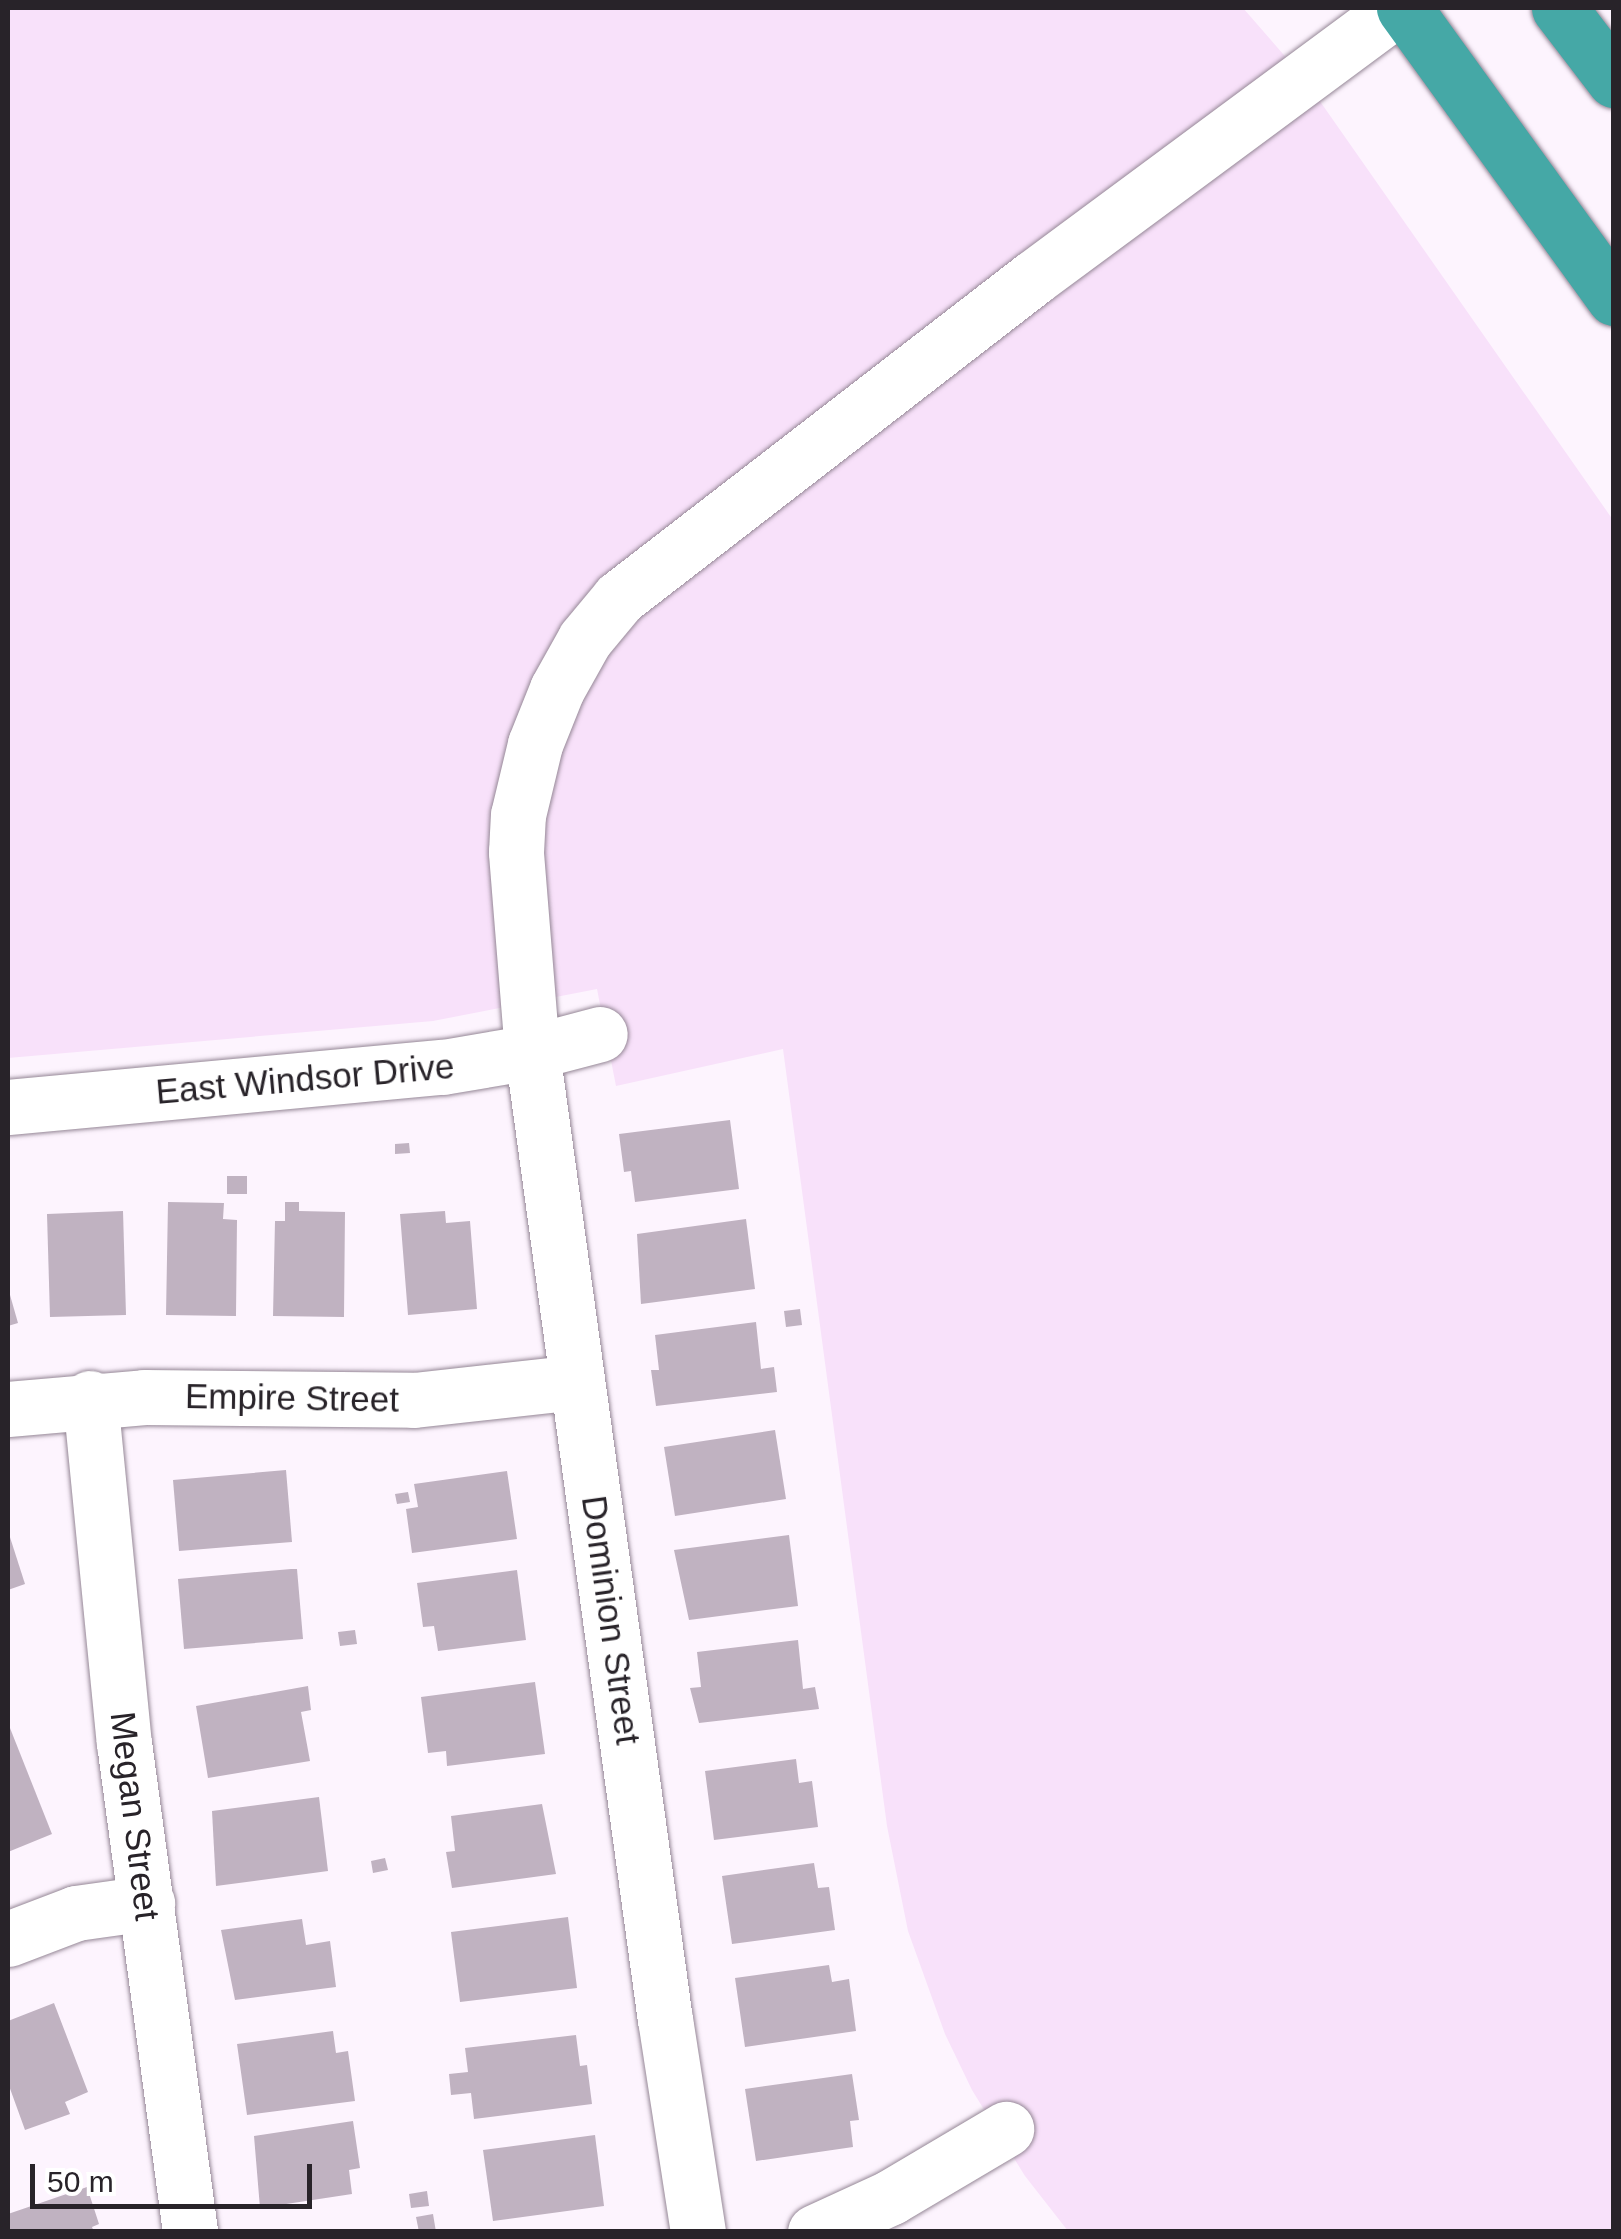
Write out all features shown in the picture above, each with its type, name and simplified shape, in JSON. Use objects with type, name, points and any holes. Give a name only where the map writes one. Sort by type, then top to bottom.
[{"type":"highway","points":[[1401,8],[1614,298]]},
{"type":"highway","points":[[1559,8],[1614,80]]},
{"type":"street","name":"Dominion Street","points":[[698,2232],[530,1030],[516,852],[525,776],[557,689],[606,610],[1032,278],[1401,8]]},
{"type":"street","name":"East Windsor Drive","points":[[8,1107],[443,1068],[530,1030],[600,1034]]},
{"type":"street","name":"Empire Street","points":[[8,1409],[90,1398],[414,1400],[577,1382]]},
{"type":"street","name":"Megan Street","points":[[90,1398],[124,1743],[190,2232]]},
{"type":"street","points":[[8,1939],[76,1913],[147,1903]]},
{"type":"street","points":[[815,2232],[891,2197],[1006,2128]]},
{"type":"shaded area","points":[[8,8],[1243,8],[1303,77],[1613,520],[1613,2231],[1068,2231],[1025,2176],[972,2090],[945,2034],[908,1931],[887,1826],[783,1049],[616,1086],[597,989],[433,1021],[8,1058]]},
{"type":"building","points":[[730,1120],[739,1189],[635,1202],[631,1171],[624,1172],[619,1134]]},
{"type":"building","points":[[409,1143],[410,1153],[395,1154],[395,1144]]},
{"type":"building","points":[[227,1176],[247,1176],[247,1194],[227,1194]]},
{"type":"building","points":[[168,1202],[224,1203],[223,1219],[237,1220],[236,1316],[166,1315]]},
{"type":"building","points":[[285,1202],[299,1202],[299,1211],[345,1212],[344,1317],[273,1316],[275,1221],[285,1221]]},
{"type":"building","points":[[123,1211],[126,1315],[50,1317],[47,1214]]},
{"type":"building","points":[[445,1211],[446,1223],[470,1221],[477,1309],[408,1315],[400,1214]]},
{"type":"building","points":[[746,1219],[755,1289],[641,1304],[637,1234]]},
{"type":"building","points":[[8,1288],[18,1323],[8,1326]]},
{"type":"building","points":[[800,1309],[802,1325],[786,1327],[784,1311]]},
{"type":"building","points":[[756,1322],[761,1369],[774,1367],[777,1392],[656,1406],[651,1370],[659,1370],[655,1335]]},
{"type":"building","points":[[775,1430],[786,1499],[675,1516],[664,1447]]},
{"type":"building","points":[[286,1470],[292,1542],[179,1551],[173,1480]]},
{"type":"building","points":[[507,1471],[517,1539],[412,1553],[406,1509],[418,1507],[414,1484]]},
{"type":"building","points":[[408,1492],[410,1502],[397,1504],[395,1494]]},
{"type":"building","points":[[8,1531],[25,1584],[8,1590]]},
{"type":"building","points":[[789,1535],[798,1606],[689,1620],[674,1550]]},
{"type":"building","points":[[297,1569],[303,1639],[184,1649],[178,1579]]},
{"type":"building","points":[[517,1570],[526,1640],[438,1651],[434,1626],[423,1627],[417,1583]]},
{"type":"building","points":[[355,1630],[357,1644],[340,1646],[338,1632]]},
{"type":"building","points":[[798,1640],[803,1689],[815,1687],[819,1709],[699,1723],[690,1688],[701,1687],[697,1652]]},
{"type":"building","points":[[535,1682],[545,1754],[447,1766],[446,1751],[428,1753],[421,1697]]},
{"type":"building","points":[[308,1686],[311,1710],[301,1712],[310,1761],[208,1778],[196,1706]]},
{"type":"building","points":[[8,1723],[52,1834],[8,1852]]},
{"type":"building","points":[[796,1759],[799,1783],[812,1781],[818,1827],[714,1840],[705,1771]]},
{"type":"building","points":[[319,1797],[328,1871],[216,1886],[212,1811]]},
{"type":"building","points":[[542,1804],[556,1874],[452,1888],[446,1852],[455,1851],[451,1816]]},
{"type":"building","points":[[385,1858],[388,1870],[373,1873],[371,1861]]},
{"type":"building","points":[[814,1863],[818,1888],[829,1887],[835,1930],[732,1944],[722,1876]]},
{"type":"building","points":[[568,1917],[577,1988],[460,2002],[451,1932]]},
{"type":"building","points":[[302,1919],[306,1945],[330,1941],[336,1987],[235,2000],[221,1930]]},
{"type":"building","points":[[829,1965],[832,1982],[849,1979],[856,2031],[745,2047],[735,1978]]},
{"type":"building","points":[[54,2003],[88,2092],[65,2102],[70,2114],[25,2130],[8,2083],[8,2021]]},
{"type":"building","points":[[333,2031],[336,2053],[348,2051],[355,2101],[247,2115],[237,2044]]},
{"type":"building","points":[[576,2035],[580,2066],[587,2065],[592,2104],[474,2119],[471,2093],[451,2095],[449,2074],[468,2072],[465,2048]]},
{"type":"building","points":[[852,2074],[859,2120],[850,2121],[853,2147],[756,2161],[745,2089]]},
{"type":"building","points":[[353,2121],[360,2168],[349,2170],[352,2194],[260,2208],[254,2136]]},
{"type":"building","points":[[595,2135],[604,2206],[493,2221],[483,2150]]},
{"type":"building","points":[[87,2187],[99,2224],[92,2227],[94,2232],[8,2232],[8,2214]]},
{"type":"building","points":[[427,2191],[429,2206],[411,2208],[409,2194]]},
{"type":"building","points":[[433,2214],[436,2232],[419,2232],[416,2217]]}]
